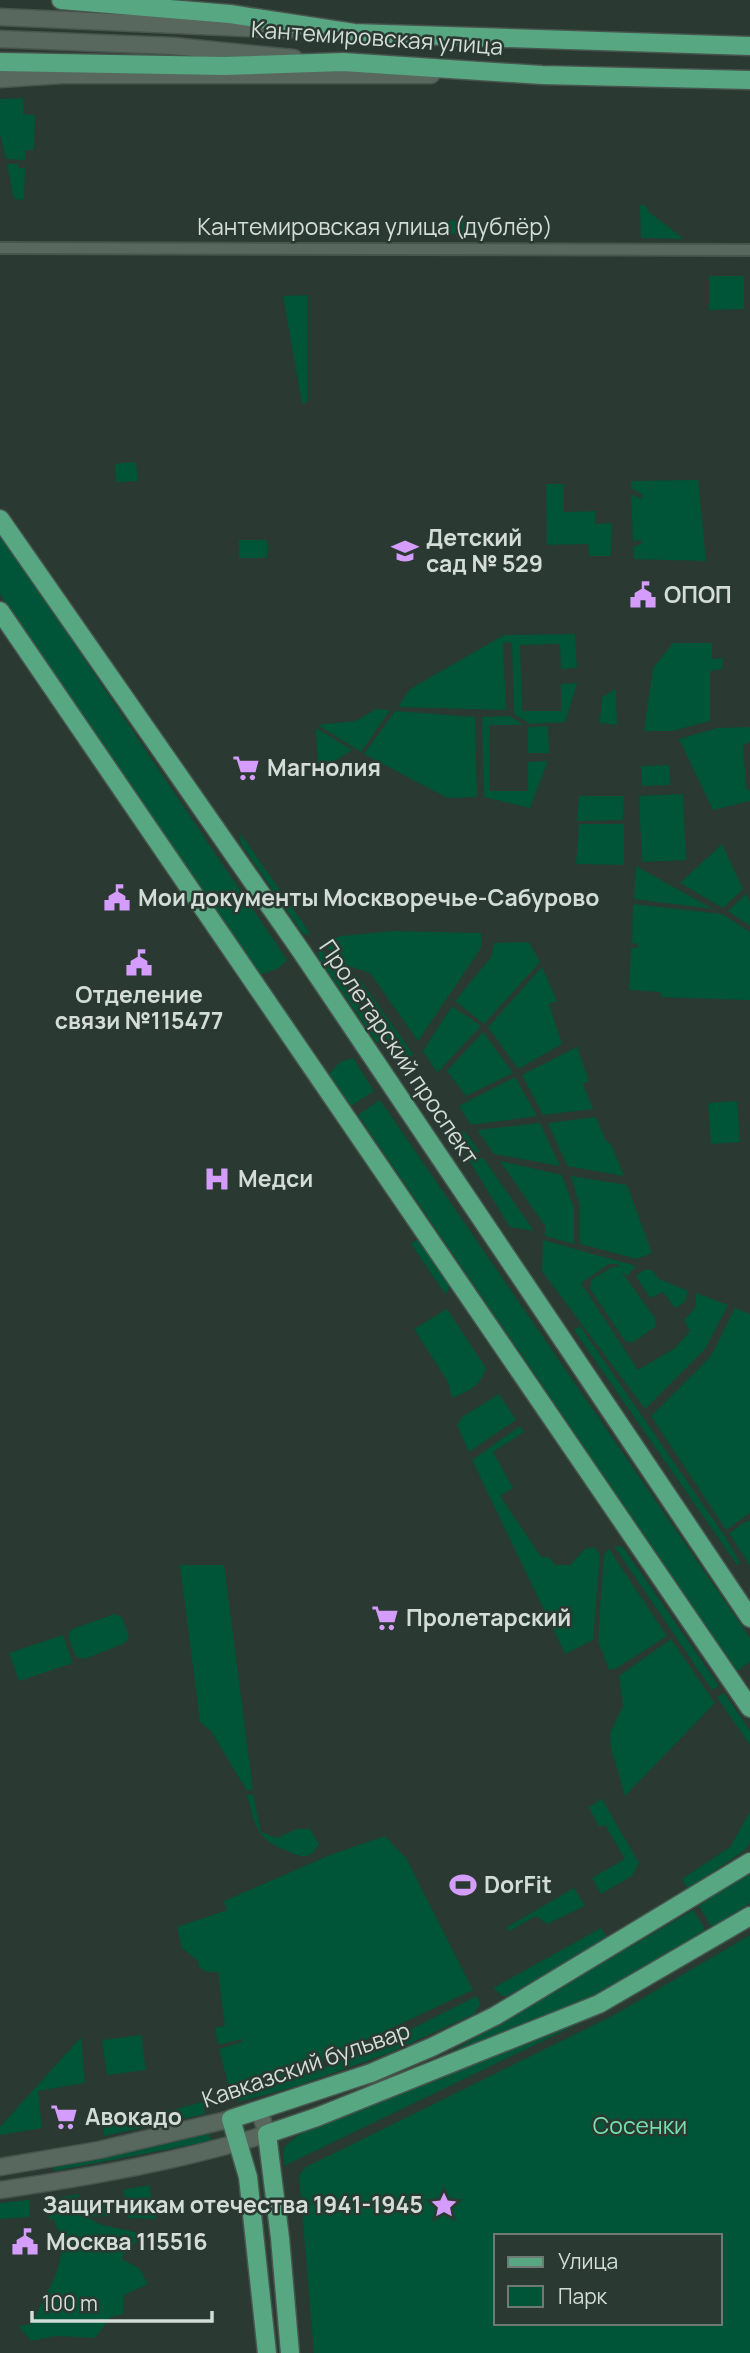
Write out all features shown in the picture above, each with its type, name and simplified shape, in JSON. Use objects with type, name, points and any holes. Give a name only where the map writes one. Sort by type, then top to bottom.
[{"type":"main road","points":[[61,0],[230,14],[354,33]]},
{"type":"main road","name":"Кантемировская улица","points":[[0,17],[354,33],[750,46]]},
{"type":"main road","name":"Кантемировская улица","points":[[0,39],[173,46],[343,62],[542,75],[750,80]]},
{"type":"main road","points":[[0,62],[224,66],[343,62]]},
{"type":"main road","points":[[0,79],[62,75],[542,75]]},
{"type":"main road","name":"Пролетарский проспект","points":[[0,519],[306,958],[750,1618]]},
{"type":"main road","points":[[0,611],[750,1709]]},
{"type":"main road","name":"Кавказский бульвар","points":[[0,2167],[99,2150],[231,2119],[371,2073],[495,2015],[750,1862]]},
{"type":"main road","name":"Кавказский бульвар","points":[[0,2190],[102,2173],[237,2143],[317,2117],[598,2004],[750,1916]]},
{"type":"main road","points":[[259,2110],[267,2134],[290,2353]]},
{"type":"main road","points":[[231,2119],[248,2177],[267,2353]]},
{"type":"street","name":"Кантемировская улица (дублёр)","points":[[0,248],[750,250]]},
{"type":"green space","points":[[23,98],[23,114],[35,115],[34,150],[25,150],[25,160],[6,159],[0,134],[0,99]]},
{"type":"green space","points":[[7,164],[18,164],[18,168],[25,168],[24,200],[14,199]]},
{"type":"green space","points":[[640,205],[645,205],[650,213],[684,239],[641,238]]},
{"type":"green space","points":[[478,220],[478,233],[449,234],[449,221]]},
{"type":"green space","points":[[709,276],[744,276],[744,309],[709,310]]},
{"type":"green space","points":[[307,295],[307,403],[302,403],[283,296]]},
{"type":"green space","points":[[136,462],[138,481],[116,482],[115,464]]},
{"type":"green space","points":[[698,480],[706,561],[634,559],[633,547],[641,544],[641,540],[633,541],[631,494],[641,499],[643,495],[631,488],[631,481]]},
{"type":"green space","points":[[546,484],[564,484],[564,512],[596,511],[595,524],[612,523],[611,556],[589,556],[588,544],[547,545]]},
{"type":"green space","points":[[0,534],[287,960],[279,968],[260,975],[0,594]]},
{"type":"green space","points":[[239,540],[267,540],[267,558],[239,558]]},
{"type":"green space","points":[[575,634],[577,668],[561,669],[560,644],[520,645],[522,711],[561,711],[561,684],[577,683],[565,722],[530,724],[514,714],[512,642],[503,643],[506,710],[398,707],[410,689],[504,635]]},
{"type":"green space","points":[[673,643],[712,643],[712,659],[723,658],[722,669],[710,671],[710,721],[672,731],[644,731],[653,668]]},
{"type":"green space","points":[[616,689],[617,725],[600,723],[602,697]]},
{"type":"green space","points":[[376,709],[390,710],[361,752],[318,725],[356,721]]},
{"type":"green space","points":[[395,711],[475,717],[477,797],[447,798],[364,754]]},
{"type":"green space","points":[[509,716],[524,725],[489,725],[489,791],[528,791],[528,762],[548,761],[530,808],[484,797],[482,717]]},
{"type":"green space","points":[[548,726],[549,753],[528,753],[528,727]]},
{"type":"green space","points":[[750,727],[750,742],[743,745],[746,789],[750,790],[750,801],[713,810],[679,739],[717,728]]},
{"type":"green space","points":[[316,728],[352,750],[330,764],[318,765]]},
{"type":"green space","points":[[669,765],[670,785],[642,786],[641,766]]},
{"type":"green space","points":[[683,794],[686,860],[642,862],[639,796]]},
{"type":"green space","points":[[579,796],[624,796],[623,820],[577,821]]},
{"type":"green space","points":[[579,824],[624,824],[624,865],[576,864]]},
{"type":"green space","points":[[240,833],[310,933],[308,935],[303,934],[241,844]]},
{"type":"green space","points":[[722,844],[743,889],[723,908],[680,883]]},
{"type":"green space","points":[[636,866],[713,909],[634,899]]},
{"type":"green space","points":[[746,894],[750,902],[750,926],[728,911]]},
{"type":"green space","points":[[633,904],[722,914],[750,932],[750,1000],[661,997],[661,992],[629,990],[631,948],[637,948],[638,944],[632,943]]},
{"type":"green space","points":[[393,931],[481,933],[481,948],[418,1041],[370,973],[339,963],[325,944],[340,936]]},
{"type":"green space","points":[[529,942],[540,962],[484,1024],[455,1001],[491,957],[494,943]]},
{"type":"green space","points":[[319,946],[383,1039],[377,1043],[318,957]]},
{"type":"green space","points":[[542,967],[557,1001],[549,1004],[562,1044],[518,1069],[488,1027]]},
{"type":"green space","points":[[349,974],[359,978],[413,1054],[405,1066],[347,978]]},
{"type":"green space","points":[[452,1006],[481,1026],[437,1073],[423,1051]]},
{"type":"green space","points":[[483,1032],[513,1073],[466,1096],[447,1071]]},
{"type":"green space","points":[[577,1047],[589,1081],[583,1084],[593,1109],[543,1115],[522,1075]]},
{"type":"green space","points":[[353,1058],[374,1091],[351,1106],[329,1074],[340,1062]]},
{"type":"green space","points":[[515,1077],[537,1116],[471,1125],[459,1106]]},
{"type":"green space","points":[[380,1100],[750,1638],[750,1662],[737,1671],[358,1115]]},
{"type":"green space","points":[[737,1101],[740,1142],[711,1144],[708,1103]]},
{"type":"green space","points":[[596,1117],[624,1176],[567,1166],[548,1123]]},
{"type":"green space","points":[[540,1123],[560,1166],[494,1154],[477,1130]]},
{"type":"green space","points":[[464,1131],[481,1153],[458,1148],[450,1133]]},
{"type":"green space","points":[[465,1154],[484,1159],[534,1231],[510,1227]]},
{"type":"green space","points":[[500,1161],[562,1175],[574,1208],[574,1244],[545,1236],[545,1226]]},
{"type":"green space","points":[[571,1176],[627,1185],[652,1253],[637,1259],[580,1244],[580,1207]]},
{"type":"green space","points":[[418,1239],[450,1286],[446,1295],[411,1244]]},
{"type":"green space","points":[[543,1240],[636,1266],[627,1276],[621,1271],[655,1318],[655,1327],[632,1343],[625,1341],[590,1289],[591,1280],[612,1267],[619,1267],[617,1264],[609,1264],[581,1283],[638,1370],[675,1348],[690,1331],[684,1320],[696,1307],[696,1293],[728,1305],[705,1349],[645,1409],[542,1271]]},
{"type":"green space","points":[[645,1269],[653,1271],[659,1279],[688,1291],[685,1302],[675,1308],[663,1292],[650,1298],[636,1276]]},
{"type":"green space","points":[[735,1308],[750,1314],[750,1513],[726,1530],[651,1416],[711,1356]]},
{"type":"green space","points":[[447,1309],[486,1368],[474,1387],[452,1398],[448,1382],[414,1329]]},
{"type":"green space","points":[[580,1326],[726,1538],[740,1563],[737,1565],[574,1330]]},
{"type":"green space","points":[[499,1394],[516,1420],[469,1452],[457,1425],[462,1417]]},
{"type":"green space","points":[[520,1426],[524,1432],[493,1452],[513,1488],[500,1496],[542,1558],[549,1557],[555,1565],[570,1565],[585,1549],[594,1547],[600,1554],[593,1640],[565,1654],[472,1460]]},
{"type":"green space","points":[[750,1521],[750,1566],[729,1533]]},
{"type":"green space","points":[[614,1546],[623,1547],[719,1686],[712,1690]]},
{"type":"green space","points":[[609,1549],[667,1636],[617,1668],[609,1670],[598,1641],[604,1555]]},
{"type":"green space","points":[[180,1565],[224,1565],[253,1790],[247,1791],[211,1731],[200,1722]]},
{"type":"green space","points":[[115,1614],[122,1617],[129,1636],[125,1643],[85,1659],[76,1657],[68,1636],[72,1629]]},
{"type":"green space","points":[[63,1635],[73,1663],[19,1681],[9,1653]]},
{"type":"green space","points":[[671,1639],[715,1703],[625,1796],[611,1748],[610,1733],[623,1706],[619,1676]]},
{"type":"green space","points":[[724,1693],[750,1731],[750,1745],[717,1697]]},
{"type":"green space","points":[[253,1794],[261,1832],[277,1838],[297,1829],[310,1829],[319,1844],[313,1853],[306,1856],[297,1855],[269,1842],[258,1830],[255,1823],[247,1795]]},
{"type":"green space","points":[[602,1799],[639,1863],[632,1876],[601,1894],[592,1878],[625,1859],[605,1825],[599,1827],[589,1807]]},
{"type":"green space","points":[[750,1812],[750,1843],[745,1850],[688,1889],[682,1879],[730,1847]]},
{"type":"green space","points":[[385,1836],[406,1858],[473,1990],[297,2072],[230,2091],[219,2049],[242,2042],[242,2039],[218,2045],[215,2028],[225,2026],[218,1972],[207,1972],[199,1967],[198,1961],[182,1948],[177,1927],[227,1910],[224,1901],[330,1855]]},
{"type":"green space","points":[[750,1871],[750,1903],[712,1928],[699,1906]]},
{"type":"green space","points":[[574,1888],[585,1906],[547,1924],[536,1916],[509,1931],[507,1927]]},
{"type":"green space","points":[[693,1910],[706,1931],[596,1996],[545,2020],[285,2120],[436,2061]]},
{"type":"green space","points":[[601,1928],[608,1939],[507,1996],[502,1996],[493,1988]]},
{"type":"green space","name":"Сосенки","points":[[750,1935],[750,2353],[314,2353],[299,2175],[306,2167],[614,2015]]},
{"type":"green space","points":[[477,1996],[480,2004],[474,2014],[389,2053],[297,2086],[238,2102],[235,2094],[310,2073],[369,2050]]},
{"type":"green space","points":[[604,2008],[605,2011],[284,2166],[284,2147],[303,2131]]},
{"type":"green space","points":[[141,2035],[146,2070],[107,2075],[102,2040]]},
{"type":"green space","points":[[81,2037],[85,2083],[38,2091],[42,2128],[0,2135],[0,2127]]},
{"type":"green space","points":[[203,2102],[205,2114],[104,2136],[103,2128]]},
{"type":"green space","points":[[209,2134],[211,2141],[54,2171],[53,2164]]},
{"type":"green space","points":[[149,2185],[156,2219],[128,2218],[123,2190]]},
{"type":"green space","points":[[80,2194],[71,2209],[75,2211],[82,2202],[109,2198],[111,2216],[86,2217],[102,2225],[145,2234],[122,2256],[123,2260],[139,2268],[148,2284],[124,2295],[123,2314],[111,2317],[95,2338],[56,2336],[31,2341],[18,2326],[32,2324],[60,2259],[59,2233],[53,2219],[49,2219],[47,2199],[51,2198],[56,2210],[60,2209],[56,2198]]},
{"type":"green space","points":[[29,2200],[29,2217],[0,2219],[0,2203]]},
{"type":"place","name":"Детский сад № 529","points":[[405,551]]},
{"type":"place","name":"ОПОП","points":[[643,595]]},
{"type":"place","name":"Магнолия","points":[[246,768]]},
{"type":"place","name":"Мои документы Москворечье-Сабурово","points":[[117,898]]},
{"type":"place","name":"Отделение связи №115477","points":[[139,963]]},
{"type":"place","name":"Медси","points":[[217,1179]]},
{"type":"place","name":"Пролетарский","points":[[385,1618]]},
{"type":"place","name":"DorFit","points":[[463,1885]]},
{"type":"place","name":"Авокадо","points":[[64,2117]]},
{"type":"place","name":"Защитникам отечества 1941-1945","points":[[444,2205]]},
{"type":"place","name":"Москва 115516","points":[[25,2242]]}]
